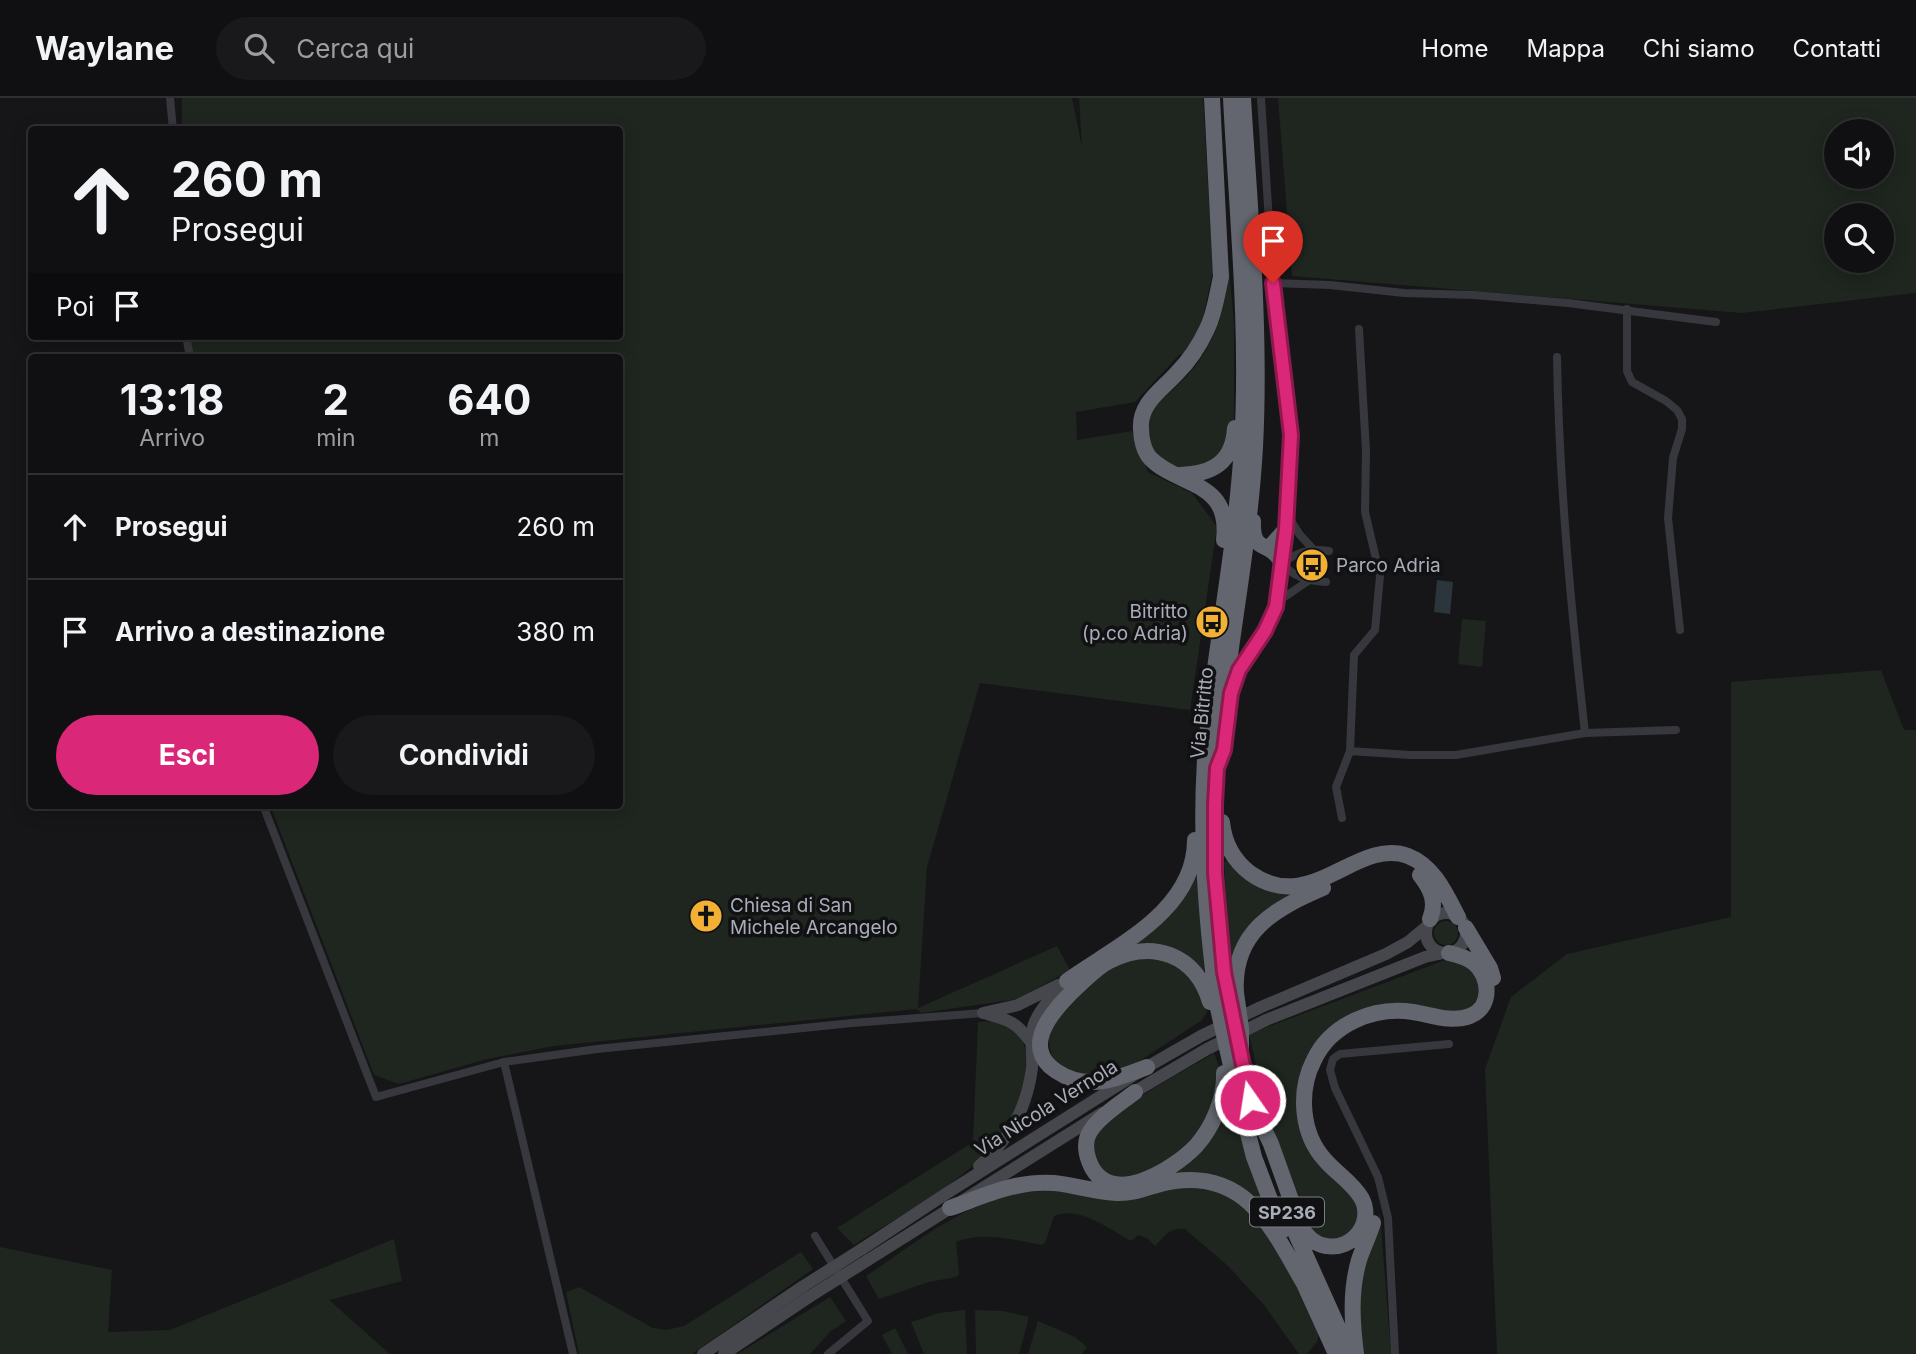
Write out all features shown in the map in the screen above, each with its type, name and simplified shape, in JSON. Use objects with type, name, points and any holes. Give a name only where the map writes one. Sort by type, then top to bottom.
[{"type":"highway","points":[[1212,98],[1221,277],[1208,328],[1177,373],[1157,391],[1143,410],[1140,426],[1149,458],[1192,481],[1214,499],[1221,513],[1225,534],[1221,568],[1226,583]]},
{"type":"highway","name":"Via Bitritto","points":[[1231,98],[1244,355],[1242,447],[1206,745],[1202,841],[1207,927],[1232,1068],[1250,1100],[1299,1243],[1350,1354]]},
{"type":"highway","name":"Via Bitritto","points":[[1243,98],[1257,345],[1256,424],[1217,768],[1215,873],[1224,1039],[1254,1157],[1336,1354]]},
{"type":"highway","points":[[1178,475],[1203,473],[1214,468],[1223,461],[1234,440],[1241,284]]},
{"type":"highway","points":[[1256,424],[1259,469],[1252,533],[1256,543],[1276,553],[1282,562]]},
{"type":"highway","points":[[1269,548],[1286,521]]},
{"type":"highway","points":[[1276,607],[1265,631],[1235,679],[1228,709],[1224,750],[1217,768],[1222,789],[1222,822],[1227,844],[1244,868],[1257,878],[1277,886],[1296,887],[1313,883],[1370,858],[1394,853],[1405,855],[1426,867],[1442,888],[1490,968],[1496,992],[1487,1013],[1478,1021],[1457,1028],[1399,1019],[1364,1025],[1340,1039],[1325,1055],[1314,1083],[1313,1108],[1318,1134],[1332,1156],[1367,1192],[1373,1202],[1375,1214],[1360,1259],[1353,1293],[1352,1326],[1356,1354]]},
{"type":"highway","points":[[1067,981],[1153,921],[1182,886],[1195,848],[1202,709],[1213,690]]},
{"type":"highway","points":[[1147,1067],[1102,1083],[1063,1076],[1052,1068],[1042,1055],[1040,1042],[1044,1026],[1058,1005],[1101,966],[1127,953],[1141,950],[1177,957],[1192,969],[1222,1003],[1237,972],[1242,951],[1262,922],[1292,901],[1373,866],[1387,863],[1400,863],[1419,873],[1426,882],[1434,901],[1434,909],[1428,923]]},
{"type":"highway","points":[[1250,1100],[1271,1144],[1301,1228],[1318,1244],[1329,1247],[1352,1241],[1364,1224],[1366,1212],[1356,1191],[1324,1160],[1311,1139],[1304,1100],[1311,1065],[1318,1050],[1331,1036],[1360,1018],[1378,1012],[1395,1011],[1449,1019],[1474,1015],[1482,1008],[1486,999],[1483,974],[1475,963],[1464,956],[1446,953]]},
{"type":"highway","points":[[1135,1092],[1098,1121],[1086,1141],[1091,1167],[1101,1177],[1113,1183],[1129,1185],[1149,1179],[1181,1160],[1197,1145],[1216,1111],[1224,1083],[1232,1068]]},
{"type":"highway","points":[[949,1200],[1030,1184],[1053,1183],[1092,1191],[1127,1194],[1176,1181],[1194,1180],[1218,1184],[1241,1195],[1269,1223],[1306,1287]]},
{"type":"main road","points":[[1441,913],[1453,914],[1462,923],[1464,942],[1455,951],[1446,953],[1430,947],[1426,941],[1428,923],[1441,913]]},
{"type":"main road","name":"Via Nicola Vernola","points":[[703,1354],[865,1255],[1147,1067],[1261,1007],[1386,954],[1408,942],[1428,923]]},
{"type":"main road","name":"Via Nicola Vernola","points":[[949,1200],[1207,1049],[1266,1020],[1425,957],[1446,953]]},
{"type":"main road","points":[[983,1013],[1018,1005],[1067,981]]},
{"type":"main road","points":[[949,1200],[1011,1131],[1029,1084],[1032,1066],[1030,1041],[1035,1022],[1052,996],[1067,981]]},
{"type":"main road","points":[[983,1013],[1019,1025],[1030,1041]]},
{"type":"main road","name":"Via Nicola Vernola","points":[[724,1354],[805,1292]]},
{"type":"street","points":[[170,98],[173,126]]},
{"type":"street","points":[[1261,98],[1273,283],[1291,435],[1286,521],[1276,607]]},
{"type":"street","points":[[1273,283],[1364,287],[1404,293],[1474,295],[1627,309],[1716,322]]},
{"type":"street","points":[[1627,309],[1627,371],[1632,382],[1666,401],[1677,410],[1682,419],[1682,429],[1673,458],[1668,518],[1680,630]]},
{"type":"street","points":[[1342,818],[1336,788],[1350,751],[1354,655],[1375,630],[1380,576],[1364,512],[1366,451],[1359,329]]},
{"type":"street","points":[[1557,357],[1558,445],[1563,525],[1584,733]]},
{"type":"street","points":[[1286,521],[1313,549]]},
{"type":"street","points":[[1276,607],[1283,598],[1308,581],[1313,549]]},
{"type":"street","points":[[1282,562],[1294,554],[1313,549],[1329,551]]},
{"type":"street","points":[[1282,562],[1287,569],[1308,581],[1326,582]]},
{"type":"street","points":[[1350,751],[1456,755],[1584,733],[1676,730]]},
{"type":"street","points":[[264,809],[376,1097],[504,1062],[597,1049],[852,1023],[983,1013]]},
{"type":"street","points":[[1395,1354],[1388,1219],[1378,1177],[1335,1088],[1330,1070],[1333,1059],[1340,1054],[1449,1044]]},
{"type":"street","points":[[504,1062],[573,1354]]},
{"type":"street","points":[[816,1236],[868,1321],[828,1354]]},
{"type":"shaded area","points":[[182,98],[1072,98],[1082,147],[1079,98],[1203,98],[1213,272],[1200,330],[1191,350],[1179,355],[1135,402],[1076,412],[1077,440],[1132,431],[1148,472],[1192,493],[1217,527],[1190,710],[980,683],[927,867],[918,1008],[1057,946],[1070,970],[1018,999],[921,1013],[917,1009],[554,1046],[487,1059],[399,1084],[374,1075],[272,809],[623,809],[623,354],[189,354],[187,340],[623,340],[623,126],[182,126]]},
{"type":"shaded area","points":[[1278,98],[1916,98],[1916,293],[1742,313],[1292,276]]},
{"type":"shaded area","points":[[1229,267],[1234,324],[1234,440],[1230,451],[1190,475],[1155,455],[1150,441],[1149,420],[1156,405],[1191,371],[1210,342],[1222,311]]},
{"type":"shaded area","points":[[1437,580],[1453,582],[1450,614],[1434,612]]},
{"type":"shaded area","points":[[1462,619],[1486,621],[1482,667],[1458,664]]},
{"type":"shaded area","points":[[1881,670],[1904,730],[1916,730],[1916,1354],[1497,1354],[1485,1069],[1511,997],[1567,954],[1731,917],[1731,682]]},
{"type":"shaded area","points":[[1230,858],[1300,890],[1231,961],[1224,862]]},
{"type":"shaded area","points":[[1196,870],[1205,980],[1193,965],[1132,947]]},
{"type":"shaded area","points":[[1446,921],[1457,928],[1458,933],[1451,944],[1446,945],[1435,938],[1434,933],[1441,922]]},
{"type":"shaded area","points":[[1159,958],[1176,963],[1194,981],[1207,1012],[1202,1020],[1126,1070],[1102,1077],[1063,1071],[1052,1053],[1049,1037],[1054,1021],[1077,993],[1123,959]]},
{"type":"shaded area","points":[[1448,959],[1464,961],[1479,980],[1481,994],[1467,1013],[1394,1007],[1321,1043],[1301,1121],[1351,1190],[1362,1220],[1342,1242],[1315,1240],[1292,1193],[1283,1167],[1249,1034]]},
{"type":"shaded area","points":[[994,1021],[1015,1030],[1024,1046],[1025,1084],[1014,1119],[1000,1139],[963,1174],[854,1245],[837,1228],[973,1142],[978,1022]]},
{"type":"shaded area","points":[[1214,1053],[1224,1079],[1201,1139],[1126,1184],[1099,1170],[1092,1146],[1100,1128],[1129,1104]]},
{"type":"shaded area","points":[[1227,1093],[1265,1210],[1175,1175],[1186,1163]]},
{"type":"shaded area","points":[[1205,1183],[1254,1206],[1320,1329],[1317,1342],[1307,1354],[1299,1354],[1264,1305],[1228,1266],[1185,1229],[1172,1231],[1155,1246],[1147,1238],[1138,1235],[1131,1241],[1094,1220],[1064,1213],[1054,1216],[1042,1245],[988,1237],[956,1242],[959,1274],[956,1277],[929,1282],[879,1299],[866,1276],[945,1223],[997,1199],[1000,1195]]},
{"type":"shaded area","points":[[1380,1213],[1391,1354],[1363,1354],[1356,1290]]},
{"type":"shaded area","points":[[394,1239],[402,1281],[329,1300],[390,1354],[0,1354],[0,1247],[112,1270],[108,1332],[170,1330]]},
{"type":"shaded area","points":[[801,1252],[813,1269],[692,1354],[579,1354],[566,1292],[579,1287],[653,1328],[666,1330],[684,1326]]},
{"type":"shaded area","points":[[830,1297],[846,1321],[831,1331],[810,1354],[737,1354]]},
{"type":"shaded area","points":[[965,1310],[967,1354],[924,1354],[911,1322],[939,1313]]},
{"type":"shaded area","points":[[975,1310],[1003,1311],[1029,1317],[1019,1354],[976,1354]]},
{"type":"shaded area","points":[[1038,1321],[1075,1337],[1087,1347],[1082,1354],[1028,1354]]},
{"type":"shaded area","points":[[895,1328],[908,1354],[892,1354],[882,1335]]},
{"type":"place","name":"Parco Adria","points":[[1312,565]]},
{"type":"place","name":"Bitritto (p.co Adria)","points":[[1212,622]]},
{"type":"place","name":"Chiesa di San Michele Arcangelo","points":[[706,916]]},
{"type":"route","points":[[1250,1100],[1224,972],[1215,873],[1215,804],[1217,768],[1224,750],[1231,693],[1239,670],[1265,631],[1276,607],[1286,529],[1291,435],[1273,283]]}]
